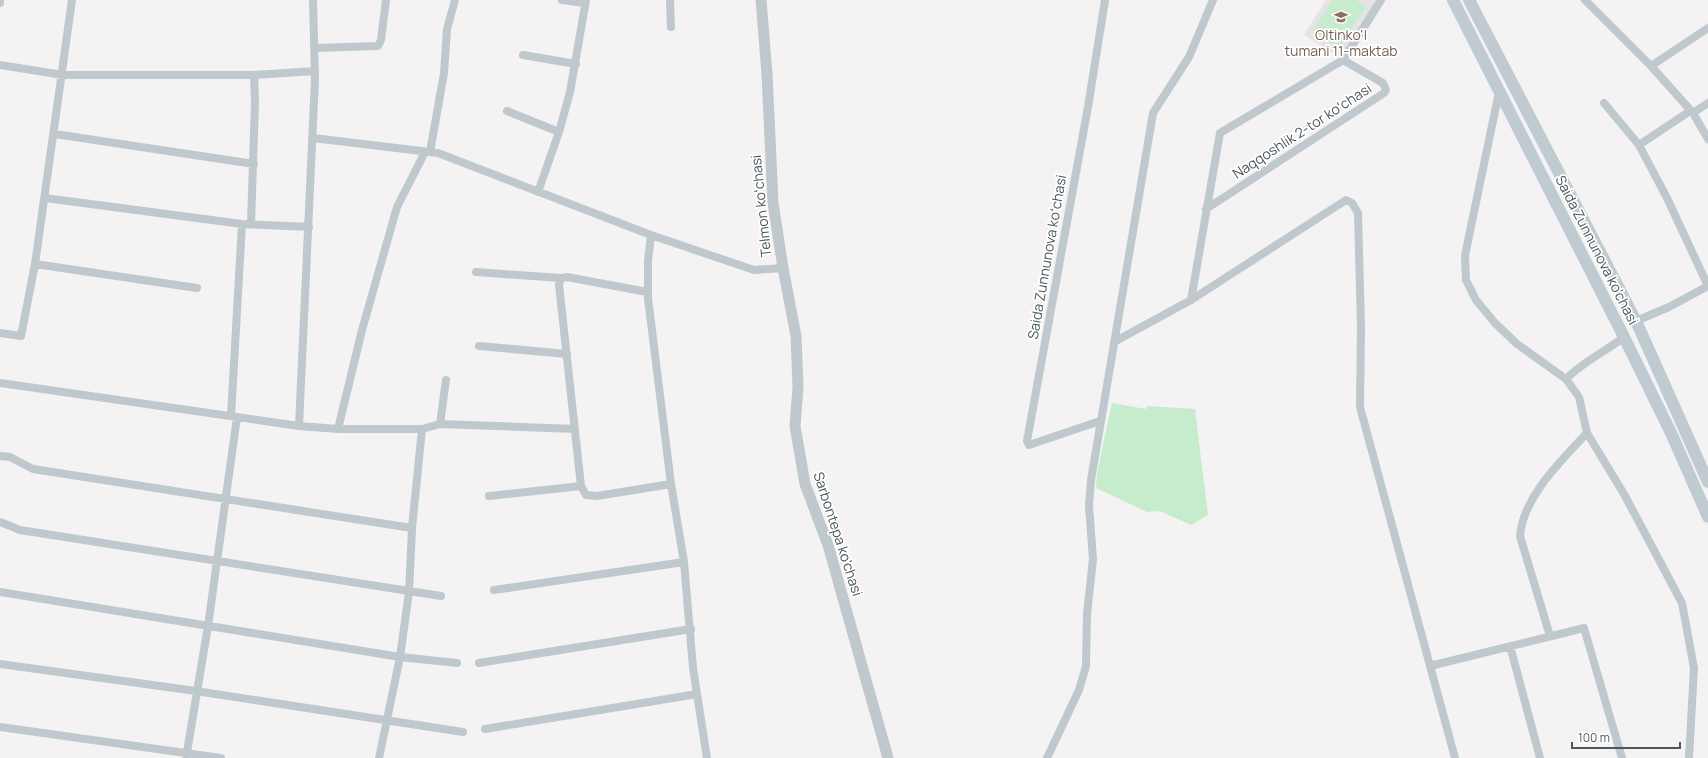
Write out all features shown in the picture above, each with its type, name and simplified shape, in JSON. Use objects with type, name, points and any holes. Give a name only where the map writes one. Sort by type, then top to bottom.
[{"type":"main road","name":"Saida Zunnunova ko'chasi","points":[[1469,0],[1636,321],[1708,482]]},
{"type":"main road","name":"Saida Zunnunova ko'chasi","points":[[1458,1],[1499,92],[1624,337],[1672,435],[1708,517]]},
{"type":"street","points":[[0,333],[21,336],[35,264],[55,134],[72,0]]},
{"type":"street","points":[[299,426],[315,71],[313,0]]},
{"type":"street","points":[[314,48],[378,46],[381,40],[386,0]]},
{"type":"street","points":[[338,429],[362,330],[397,207],[428,152],[444,73],[447,29],[455,0]]},
{"type":"street","points":[[538,192],[559,132],[576,64],[585,2],[562,0]]},
{"type":"street","points":[[670,0],[671,27]]},
{"type":"street","name":"Telmon koʻchasi","points":[[761,0],[767,74],[773,203],[783,268]]},
{"type":"street","name":"Saida Zunnunova koʻchasi","points":[[1100,421],[1029,445],[1027,441],[1088,107],[1105,0]]},
{"type":"street","points":[[1048,758],[1079,690],[1086,666],[1087,614],[1093,559],[1089,506],[1100,421],[1153,113],[1189,57],[1214,0]]},
{"type":"street","points":[[1191,300],[1220,132],[1343,60],[1381,0]]},
{"type":"street","points":[[1585,0],[1651,66],[1692,112],[1708,139]]},
{"type":"street","points":[[1651,66],[1708,28]]},
{"type":"street","points":[[524,55],[576,64]]},
{"type":"street","name":"Naqqoshlik 2-tor koʻchasi","points":[[1206,209],[1384,93],[1386,90],[1383,83],[1343,60]]},
{"type":"street","points":[[0,65],[63,75],[254,75],[315,71]]},
{"type":"street","points":[[251,224],[254,164],[254,75]]},
{"type":"street","points":[[1499,92],[1465,256],[1466,280],[1476,300],[1495,323],[1517,344],[1566,379],[1579,397],[1587,433],[1624,494],[1682,603],[1694,668],[1688,758]]},
{"type":"street","points":[[1604,103],[1639,145],[1667,198],[1708,286],[1669,307],[1636,321]]},
{"type":"street","points":[[1639,145],[1708,103]]},
{"type":"street","points":[[507,111],[559,132]]},
{"type":"street","points":[[55,134],[254,164]]},
{"type":"street","points":[[312,138],[438,153],[651,236],[754,270],[783,268]]},
{"type":"street","points":[[45,198],[242,224],[309,227]]},
{"type":"street","points":[[1114,342],[1191,300],[1346,200],[1352,202],[1358,213],[1361,327],[1360,407],[1455,758]]},
{"type":"street","points":[[186,755],[208,626],[227,498],[234,417],[242,224]]},
{"type":"street","points":[[651,236],[647,292],[671,484],[684,562],[691,629],[693,668],[707,758]]},
{"type":"street","points":[[35,264],[197,288]]},
{"type":"street","name":"Sarbontepa ko'chasi","points":[[783,268],[796,336],[798,387],[796,426],[805,484],[828,545],[888,758]]},
{"type":"street","points":[[476,272],[561,278],[567,277],[647,292]]},
{"type":"street","points":[[561,278],[559,285],[581,486],[586,495],[597,496],[671,484]]},
{"type":"street","points":[[1566,379],[1573,371],[1608,350],[1624,337]]},
{"type":"street","points":[[478,346],[567,354]]},
{"type":"street","points":[[440,424],[446,380]]},
{"type":"street","points":[[0,383],[299,426],[338,429],[422,429],[440,424],[575,429]]},
{"type":"street","points":[[379,758],[400,657],[409,592],[412,528],[422,429]]},
{"type":"street","points":[[1550,636],[1520,536],[1521,523],[1526,510],[1552,471],[1587,433]]},
{"type":"street","points":[[0,456],[10,457],[33,469],[412,528]]},
{"type":"street","points":[[489,496],[581,486]]},
{"type":"street","points":[[0,522],[20,530],[441,596]]},
{"type":"street","points":[[494,590],[684,562]]},
{"type":"street","points":[[0,592],[400,657],[458,663]]},
{"type":"street","points":[[1430,666],[1584,628],[1622,758]]},
{"type":"street","points":[[479,663],[691,629]]},
{"type":"street","points":[[1510,646],[1540,758]]},
{"type":"street","points":[[0,664],[196,691],[463,732]]},
{"type":"street","points":[[485,729],[697,694]]},
{"type":"street","points":[[0,727],[186,755],[221,758]]},
{"type":"shaded area","name":"Oltinko'l tumani 11-maktab","points":[[1326,0],[1377,0],[1340,57],[1304,35]]},
{"type":"green space","name":"Oltinko'l tumani 11-maktab","points":[[1333,0],[1356,0],[1366,7],[1339,48],[1313,30]]},
{"type":"green space","points":[[1112,403],[1146,409],[1147,406],[1195,409],[1208,515],[1191,525],[1160,511],[1147,512],[1096,488],[1097,473]]},
{"type":"place","name":"Oltinko'l tumani 11-maktab","points":[[1341,17]]}]
